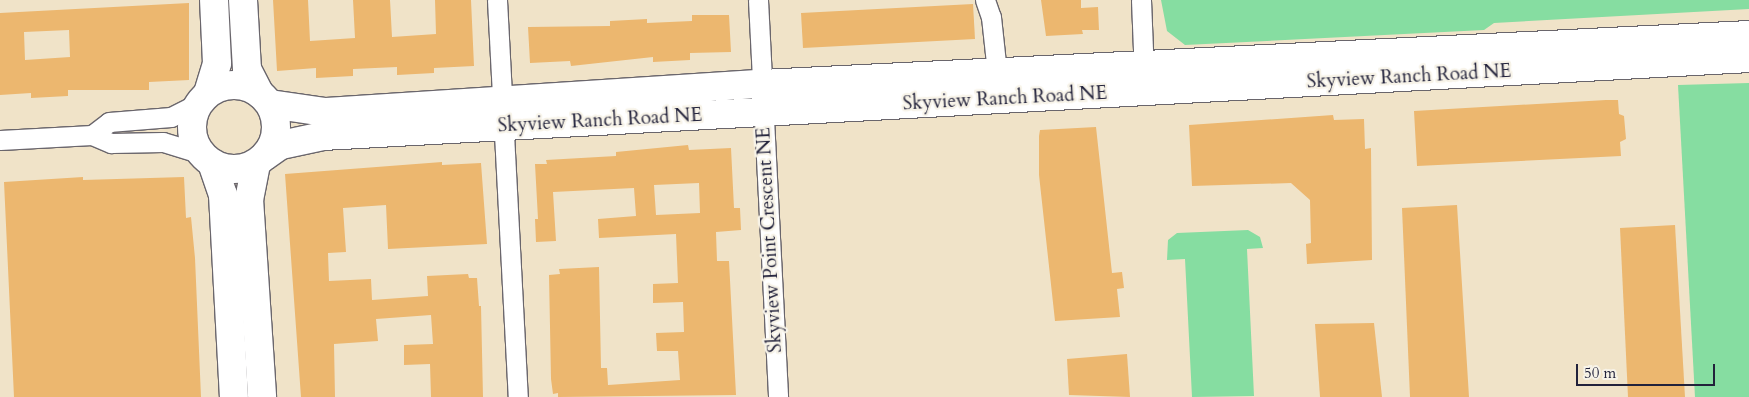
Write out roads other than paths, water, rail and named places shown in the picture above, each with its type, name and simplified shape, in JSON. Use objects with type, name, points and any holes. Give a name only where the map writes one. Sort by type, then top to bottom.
[{"type":"street","points":[[214,0],[217,63],[191,129],[223,195],[234,397]]},
{"type":"street","points":[[242,0],[248,69],[265,99],[276,130],[260,160],[250,200],[262,397]]},
{"type":"street","points":[[497,0],[518,397]]},
{"type":"street","name":"Skyview Point Crescent NE","points":[[758,0],[778,397]]},
{"type":"street","points":[[985,0],[991,17],[997,72]]},
{"type":"street","points":[[1141,0],[1145,78]]},
{"type":"street","name":"Skyview Ranch Road NE","points":[[260,160],[281,145],[302,138],[764,112],[1145,78],[1749,35]]},
{"type":"street","name":"Skyview Ranch Road NE","points":[[265,99],[325,112],[502,99],[997,72],[1145,78],[1749,58]]},
{"type":"street","points":[[92,135],[109,122],[171,118],[203,98],[234,84],[265,99]]},
{"type":"street","points":[[0,140],[92,135],[111,142],[163,142],[232,170],[260,160]]}]
